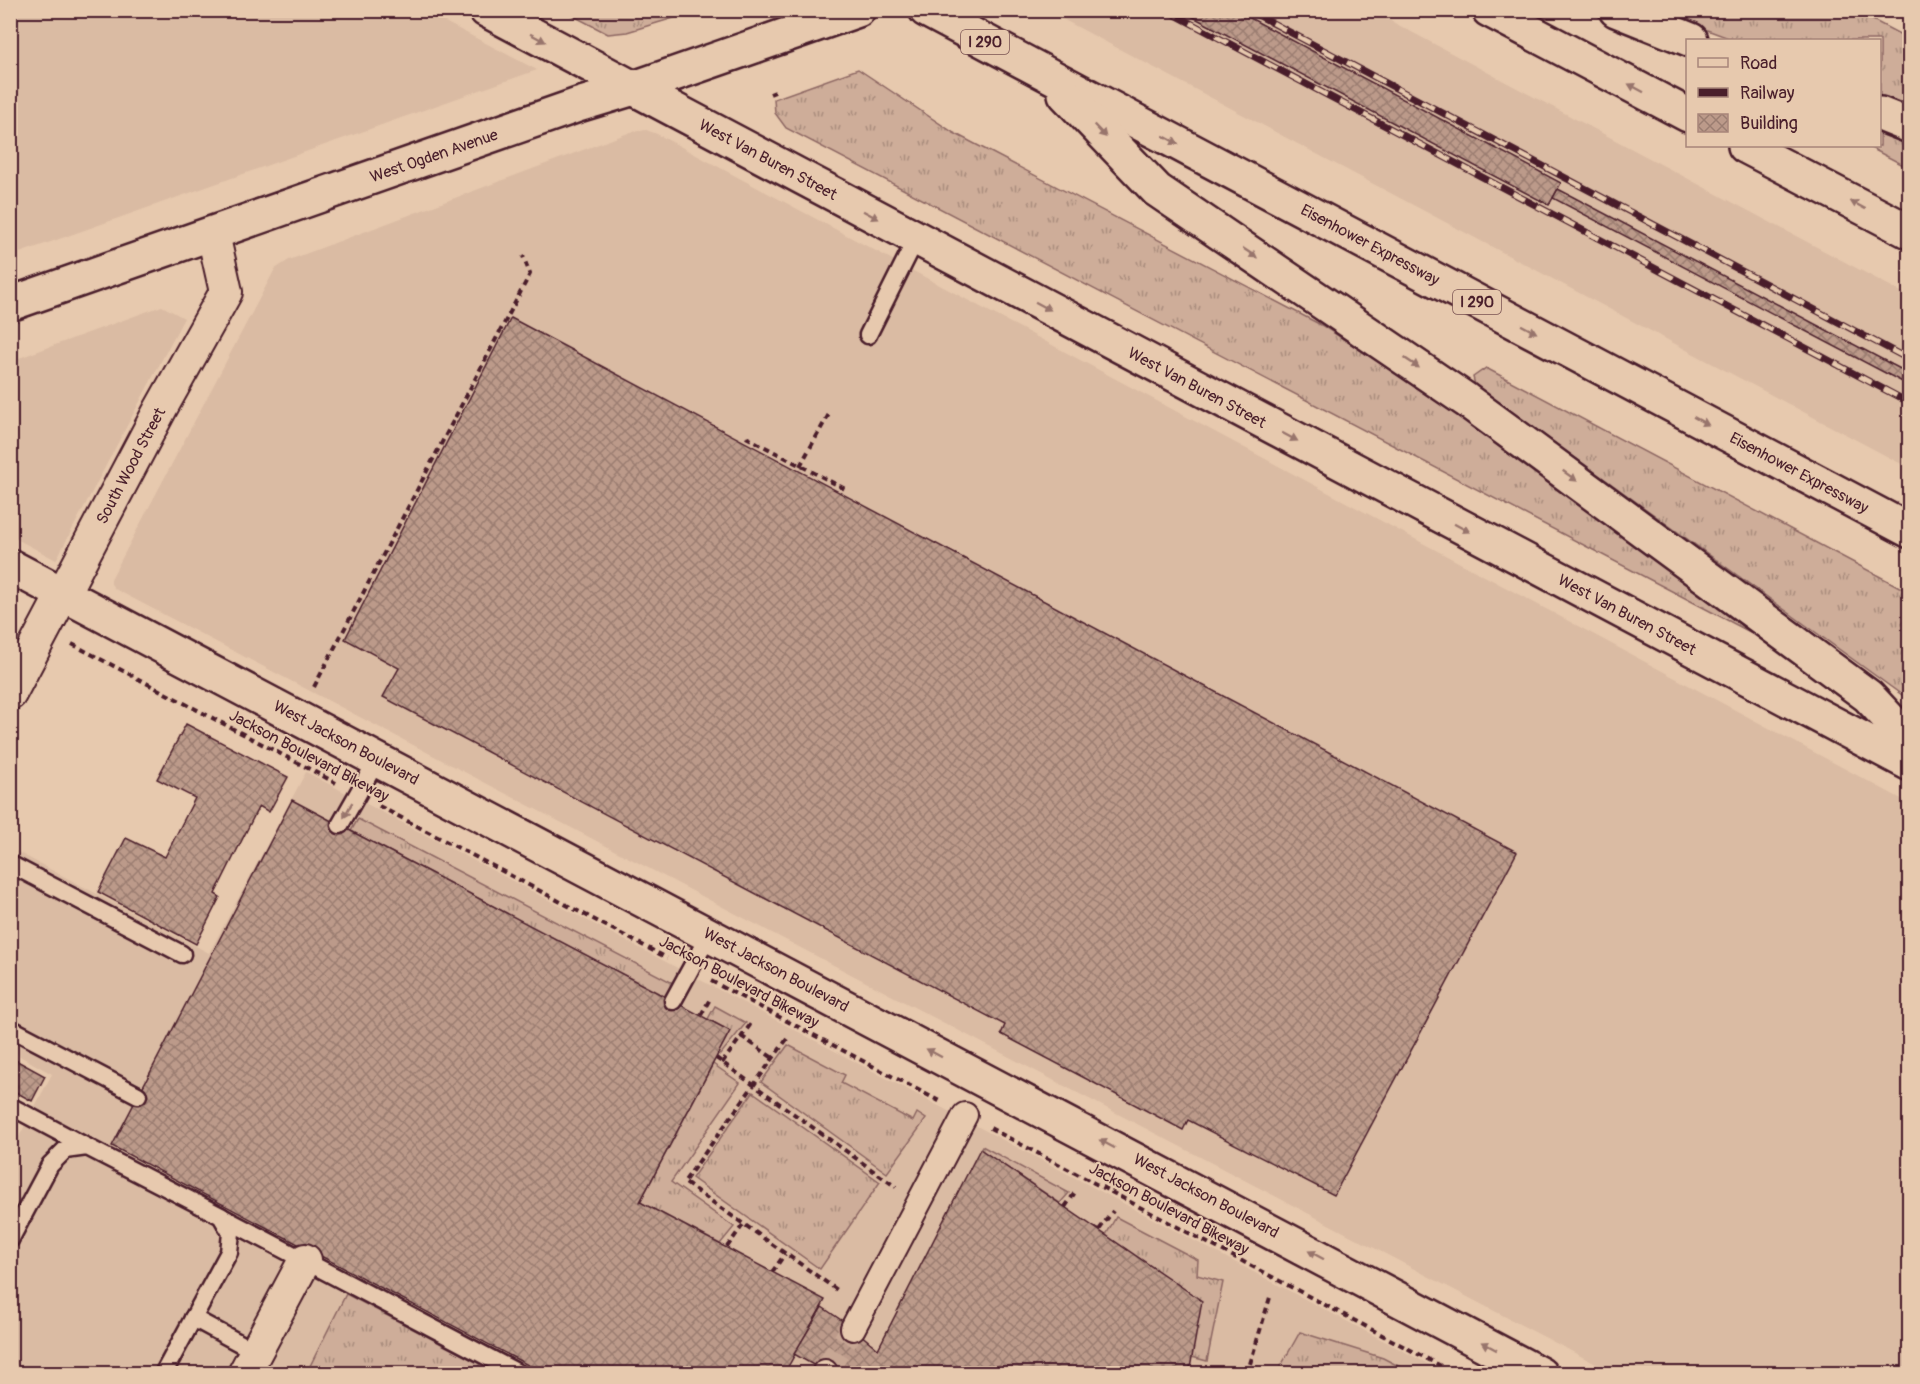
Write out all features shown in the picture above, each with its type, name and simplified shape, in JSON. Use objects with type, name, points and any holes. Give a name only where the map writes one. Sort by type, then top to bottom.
[{"type":"main road","name":"West Van Buren Street","points":[[486,10],[1910,764]]},
{"type":"main road","name":"West Ogden Avenue","points":[[10,304],[578,105],[634,88],[858,10]]},
{"type":"main road","name":"Eisenhower Expressway","points":[[926,10],[1910,531]]},
{"type":"main road","points":[[1490,10],[1686,114]]},
{"type":"main road","points":[[1616,10],[1688,39]]},
{"type":"main road","points":[[1045,73],[1157,190],[1466,400],[1868,696],[1910,741]]},
{"type":"main road","points":[[1881,114],[1910,126]]},
{"type":"main road","points":[[1747,147],[1910,232]]},
{"type":"main road","name":"West Jackson Boulevard","points":[[10,566],[1540,1374]]},
{"type":"street","name":"South Wood Street","points":[[10,694],[161,408],[226,292],[213,234]]},
{"type":"street","points":[[858,1318],[965,1115]]},
{"type":"street","points":[[250,1363],[305,1260]]},
{"type":"lane","points":[[868,335],[916,239]]},
{"type":"lane","points":[[340,825],[377,760]]},
{"type":"lane","points":[[10,864],[182,954]]},
{"type":"lane","points":[[673,1001],[709,934]]},
{"type":"lane","points":[[10,1028],[138,1095]]},
{"type":"lane","points":[[10,1106],[520,1374]]},
{"type":"lane","points":[[10,1240],[50,1165],[65,1150],[87,1147]]},
{"type":"lane","points":[[163,1374],[229,1252],[231,1233],[221,1216]]},
{"type":"lane","points":[[194,1318],[250,1363]]},
{"type":"path","points":[[314,687],[530,274],[523,256]]},
{"type":"path","points":[[801,466],[829,414]]},
{"type":"path","points":[[746,437],[844,489]]},
{"type":"path","name":"Jackson Boulevard Bikeway","points":[[44,630],[1456,1374]]},
{"type":"path","points":[[701,1015],[710,999]]},
{"type":"path","points":[[722,1063],[753,1021]]},
{"type":"path","points":[[741,1036],[773,1058]]},
{"type":"path","points":[[787,1039],[684,1182],[785,1254],[858,1318]]},
{"type":"path","points":[[716,1058],[918,1203]]},
{"type":"path","points":[[1065,1207],[1076,1191]]},
{"type":"path","points":[[1099,1230],[1113,1211]]},
{"type":"path","points":[[727,1247],[743,1225]]},
{"type":"path","points":[[772,1272],[785,1254]]},
{"type":"path","points":[[1247,1374],[1271,1294]]},
{"type":"shaded area","points":[[10,11],[424,11],[537,70],[11,256]]},
{"type":"shaded area","points":[[1029,11],[1372,11],[1909,296],[1909,468],[1053,14]]},
{"type":"shaded area","points":[[646,130],[1909,803],[1909,1373],[1613,1373],[115,589],[111,584],[111,579],[275,269],[289,260],[631,132]]},
{"type":"shaded area","points":[[162,306],[184,318],[56,560],[11,536],[11,361]]},
{"type":"shaded area","points":[[306,772],[1445,1373],[32,1373],[11,1362],[11,1152],[52,1074],[11,1051],[10,848],[209,953]]},
{"type":"green space","points":[[564,11],[697,11],[627,32],[608,34]]},
{"type":"green space","points":[[1663,11],[1856,11],[1909,39],[1909,108],[1881,96],[1881,39],[1731,39]]},
{"type":"green space","points":[[858,69],[954,133],[1323,326],[1456,411],[1750,632],[786,128],[775,113],[774,99]]},
{"type":"green space","points":[[1881,134],[1909,145],[1909,168],[1869,147],[1881,147]]},
{"type":"green space","points":[[1486,368],[1909,592],[1909,700],[1475,385],[1473,377]]},
{"type":"green space","points":[[358,819],[673,983],[666,997],[351,831]]},
{"type":"green space","points":[[715,1006],[746,1023],[720,1055],[718,1053],[730,1031],[708,1019]]},
{"type":"green space","points":[[788,1045],[845,1075],[841,1083],[913,1121],[917,1113],[926,1119],[887,1173],[761,1082]]},
{"type":"green space","points":[[713,1064],[740,1083],[671,1182],[734,1227],[720,1244],[640,1202]]},
{"type":"green space","points":[[753,1092],[880,1182],[820,1269],[692,1178]]},
{"type":"green space","points":[[982,1146],[1069,1193],[1060,1203],[980,1149]]},
{"type":"green space","points":[[1116,1217],[1198,1260],[1197,1275],[1223,1282],[1207,1361],[1192,1357],[1106,1235]]},
{"type":"green space","points":[[346,1294],[480,1364],[474,1373],[319,1374],[309,1368]]},
{"type":"green space","points":[[1300,1332],[1383,1358],[1412,1373],[1277,1373]]},
{"type":"building","points":[[1180,10],[1235,10],[1561,183],[1549,205]]},
{"type":"building","points":[[1558,189],[1910,374],[1910,386],[1553,198]]},
{"type":"building","points":[[511,318],[1517,852],[1334,1195],[1188,1120],[1183,1130],[1001,1034],[1005,1025],[383,697],[399,668],[345,639]]},
{"type":"building","points":[[186,724],[288,777],[269,812],[259,806],[215,894],[220,897],[196,944],[98,892],[126,838],[165,857],[195,798],[157,779]]},
{"type":"building","points":[[292,800],[730,1031],[640,1202],[825,1300],[784,1374],[545,1374],[112,1146]]},
{"type":"building","points":[[10,1057],[45,1076],[32,1101],[10,1089]]},
{"type":"building","points":[[980,1149],[1202,1301],[1189,1374],[829,1374],[794,1354],[822,1307],[853,1328],[878,1349]]},
{"type":"tunnel","points":[[825,1372],[853,1328]]},
{"type":"railway","points":[[1166,10],[1910,403]]},
{"type":"railway","points":[[1248,10],[1910,360]]}]
